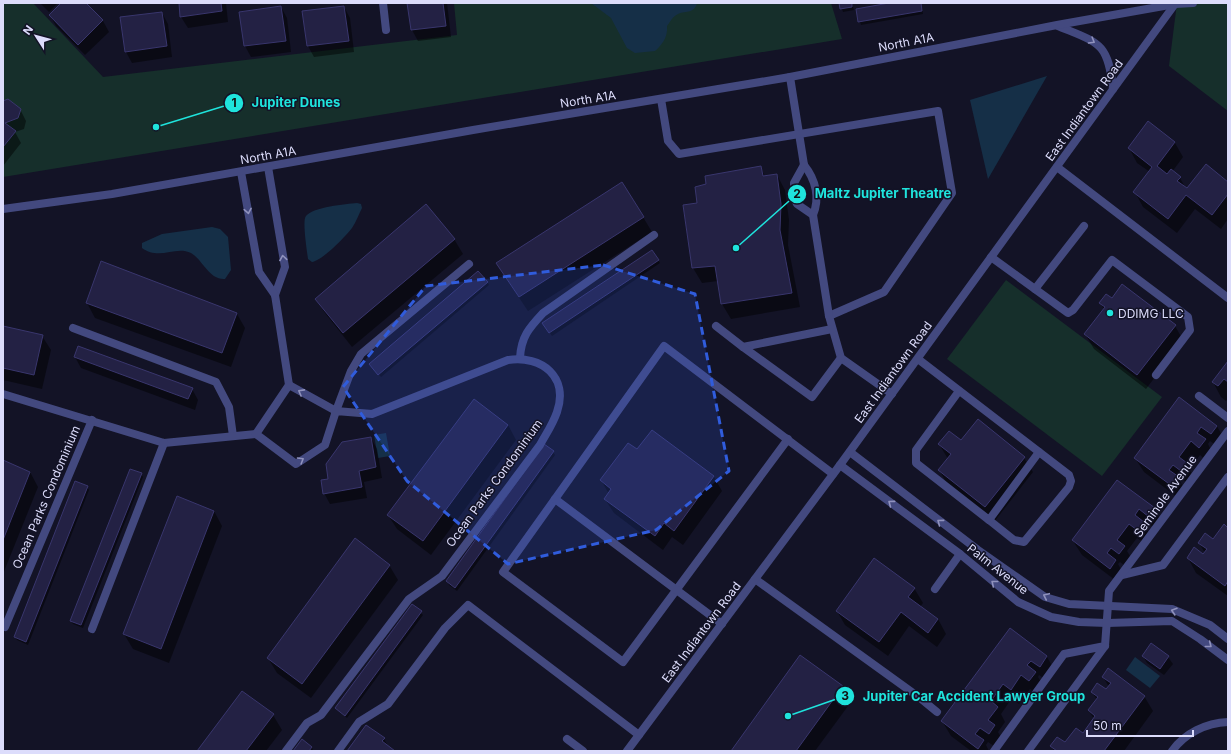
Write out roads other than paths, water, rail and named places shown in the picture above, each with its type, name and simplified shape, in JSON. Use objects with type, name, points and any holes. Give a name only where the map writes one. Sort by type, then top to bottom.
[{"type":"street","points":[[383,3],[386,30]]},
{"type":"street","name":"North A1A","points":[[3,209],[112,194],[242,172],[466,131],[790,77],[1174,3],[1193,3]]},
{"type":"street","name":"East Indiantown Road","points":[[631,750],[639,735],[918,359],[1174,3]]},
{"type":"street","points":[[1057,25],[1088,38],[1098,45],[1106,54],[1111,68],[1113,89]]},
{"type":"street","points":[[790,77],[804,166],[813,176],[817,205],[813,215],[829,316],[841,358],[892,394]]},
{"type":"street","points":[[661,99],[668,141],[679,154],[799,136],[938,112],[952,193],[884,292],[829,316]]},
{"type":"street","points":[[794,188],[794,183],[804,166]]},
{"type":"street","points":[[268,167],[285,267],[275,295]]},
{"type":"street","points":[[1057,167],[1228,298]]},
{"type":"street","points":[[242,172],[259,272],[275,295],[289,385],[256,434],[296,464],[325,444],[351,371],[361,354],[469,264]]},
{"type":"street","points":[[796,202],[813,215]]},
{"type":"street","points":[[1035,289],[1084,226]]},
{"type":"street","points":[[289,385],[336,411],[372,414],[508,360],[520,358],[521,344],[530,328],[543,313],[654,235]]},
{"type":"street","points":[[991,257],[1068,313],[1073,310],[1112,260],[1188,317],[1190,330],[1156,375]]},
{"type":"street","points":[[716,326],[812,397],[841,358]]},
{"type":"street","points":[[73,328],[216,382],[229,407],[233,436]]},
{"type":"street","points":[[744,346],[832,329]]},
{"type":"street","points":[[788,439],[623,662],[503,572],[664,346],[788,439],[833,474]]},
{"type":"street","name":"Ocean Parks Condominium","points":[[286,751],[307,723],[321,715],[409,598],[442,576],[540,445],[558,411],[560,389],[551,371],[540,364],[520,358]]},
{"type":"street","points":[[918,359],[960,391],[1069,475],[1071,481],[1069,487],[1024,542],[1014,540],[916,463],[916,450],[960,391]]},
{"type":"street","name":"Ocean Parks Condominium","points":[[3,394],[164,443],[256,434]]},
{"type":"street","points":[[1199,396],[1228,418]]},
{"type":"street","name":"Ocean Parks Condominium","points":[[5,627],[92,420]]},
{"type":"street","name":"Seminole Avenue","points":[[1105,646],[1109,591],[1228,431]]},
{"type":"street","points":[[92,629],[164,443]]},
{"type":"street","name":"Palm Avenue","points":[[850,452],[978,550],[1045,597],[1069,604],[1172,609],[1210,625],[1228,639]]},
{"type":"street","points":[[989,520],[1039,452]]},
{"type":"street","name":"Palm Avenue","points":[[840,465],[960,554],[1018,602],[1051,617],[1079,622],[1107,623],[1172,621],[1200,639],[1228,660]]},
{"type":"street","points":[[1122,574],[1163,565],[1228,477]]},
{"type":"street","points":[[555,499],[722,624]]},
{"type":"street","points":[[935,588],[960,554]]},
{"type":"street","points":[[755,580],[920,698],[937,712]]},
{"type":"street","points":[[338,751],[359,722],[388,704],[444,628],[468,604],[639,735]]},
{"type":"street","points":[[994,751],[1064,654],[1105,646]]},
{"type":"street","points":[[1028,751],[1105,646]]},
{"type":"street","points":[[1172,751],[1178,743],[1212,722],[1228,722]]},
{"type":"street","points":[[567,739],[583,751]]},
{"type":"water","points":[[591,3],[697,3],[694,9],[678,14],[673,18],[667,26],[667,34],[664,40],[655,51],[635,53],[627,48],[611,18]]},
{"type":"water","points":[[1047,76],[988,179],[970,100]]},
{"type":"water","points":[[357,203],[361,204],[362,208],[349,232],[334,248],[322,257],[312,262],[308,259],[305,229],[306,216],[315,210],[322,208]]},
{"type":"water","points":[[212,227],[220,229],[228,237],[231,270],[225,279],[219,278],[210,273],[191,253],[179,251],[155,253],[149,252],[142,248],[142,243],[162,234]]},
{"type":"water","points":[[386,433],[390,456],[378,458],[374,435]]},
{"type":"water","points":[[1135,657],[1160,676],[1150,688],[1126,670]]},
{"type":"place","name":"Jupiter Dunes","points":[[156,127]]},
{"type":"place","name":"Maltz Jupiter Theatre","points":[[736,248]]},
{"type":"place","name":"DDIMG LLC","points":[[1110,313]]},
{"type":"place","name":"Jupiter Car Accident Lawyer Group","points":[[788,716]]}]
